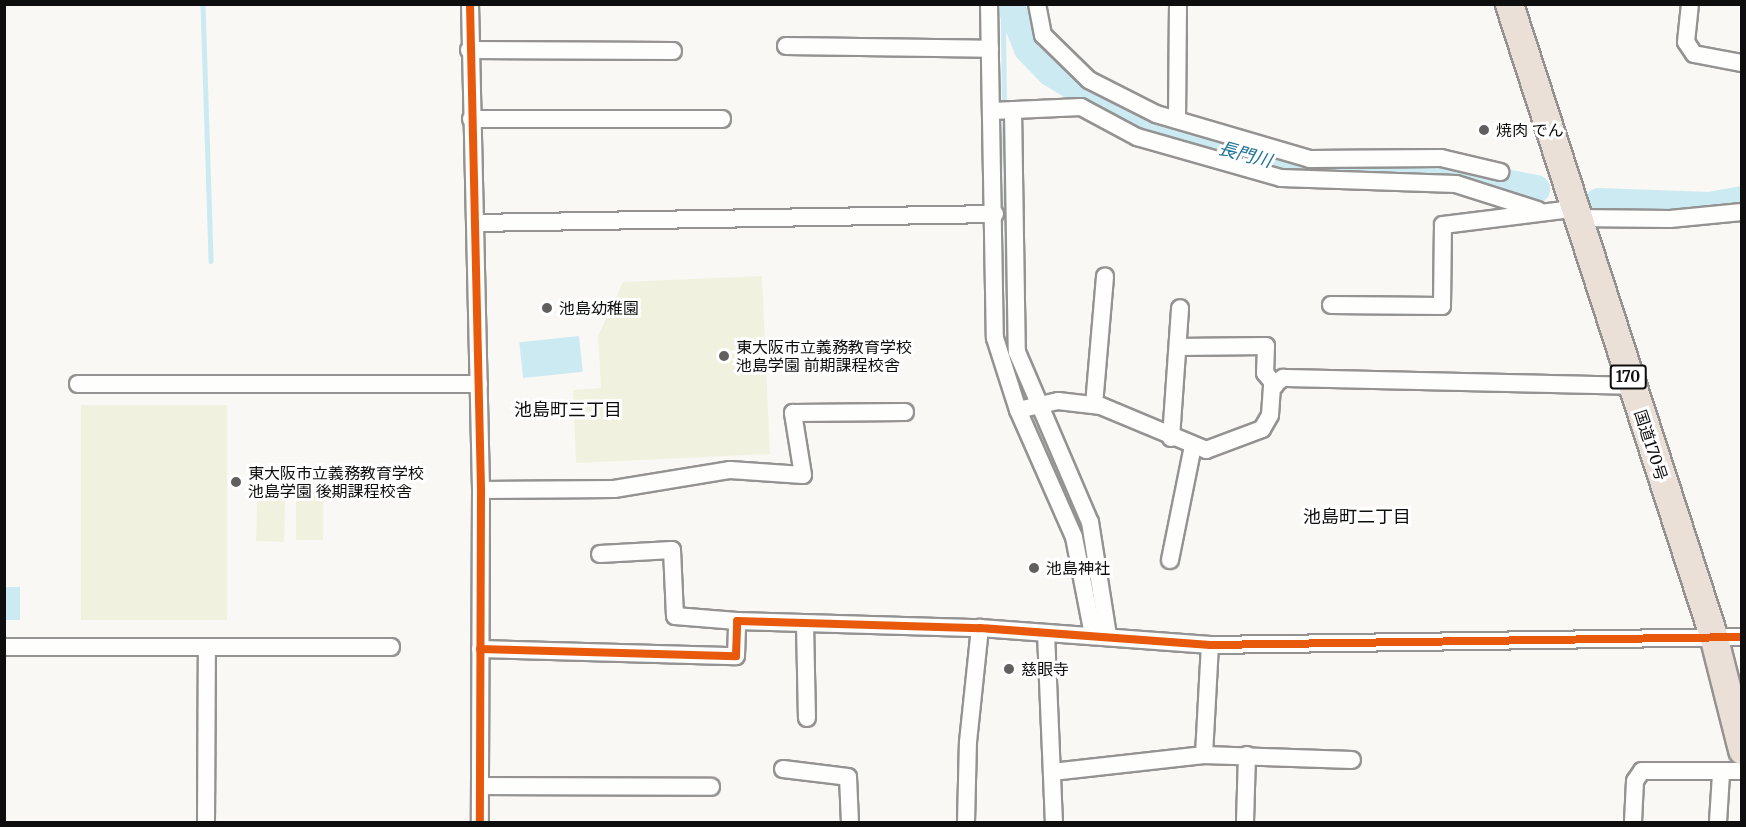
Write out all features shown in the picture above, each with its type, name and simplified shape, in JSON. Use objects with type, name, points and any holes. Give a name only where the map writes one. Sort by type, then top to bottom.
[{"type":"highway","name":"国道170号","points":[[1509,4],[1573,214],[1713,635],[1742,750]]},
{"type":"street","points":[[470,4],[469,50],[481,490],[480,822]]},
{"type":"street","points":[[989,4],[995,214],[995,338],[1018,410],[1074,537],[1101,636]]},
{"type":"street","points":[[1037,4],[1043,35],[1089,80],[1177,120],[1310,159],[1441,158],[1500,172]]},
{"type":"street","points":[[1177,120],[1178,4]]},
{"type":"street","points":[[1690,4],[1686,42],[1695,54],[1742,63]]},
{"type":"street","points":[[786,46],[990,49]]},
{"type":"street","points":[[469,50],[673,51]]},
{"type":"street","points":[[992,111],[1081,107],[1137,137],[1281,178],[1456,183],[1538,210],[1573,214],[1670,219],[1742,212]]},
{"type":"street","points":[[1013,110],[1017,352],[1090,522],[1101,636]]},
{"type":"street","points":[[471,119],[722,119]]},
{"type":"street","points":[[1331,305],[1442,306],[1443,225],[1513,220],[1538,210]]},
{"type":"street","points":[[475,223],[995,214]]},
{"type":"street","points":[[1094,405],[1105,276]]},
{"type":"street","points":[[1171,438],[1180,308]]},
{"type":"street","points":[[1178,347],[1266,346],[1265,373],[1275,385]]},
{"type":"street","points":[[1018,410],[1058,401],[1094,405],[1171,438],[1206,450],[1262,429],[1270,415],[1275,385],[1283,378],[1632,386]]},
{"type":"street","points":[[78,384],[478,384]]},
{"type":"street","points":[[481,490],[614,489],[730,470],[803,476],[793,413],[905,412]]},
{"type":"street","points":[[1170,560],[1193,446]]},
{"type":"street","points":[[600,554],[672,550],[675,616],[737,621],[980,628],[1210,645],[1713,635],[1742,637]]},
{"type":"street","points":[[480,650],[736,656],[737,621]]},
{"type":"street","points":[[805,624],[807,718]]},
{"type":"street","points":[[966,822],[968,741],[980,628]]},
{"type":"street","points":[[1046,633],[1054,822]]},
{"type":"street","points":[[1204,755],[1210,645]]},
{"type":"street","points":[[4,647],[207,650],[391,647]]},
{"type":"street","points":[[206,822],[207,650]]},
{"type":"street","points":[[1052,772],[1204,755],[1352,760]]},
{"type":"street","points":[[1245,822],[1247,755]]},
{"type":"street","points":[[783,769],[848,777],[850,822]]},
{"type":"street","points":[[1634,822],[1635,781],[1642,771],[1721,774],[1742,771]]},
{"type":"street","points":[[1718,822],[1721,774]]},
{"type":"street","points":[[480,786],[711,787]]},
{"type":"green space","points":[[762,276],[770,454],[576,463],[573,390],[601,388],[598,336],[623,282]]},
{"type":"green space","points":[[81,405],[227,405],[227,620],[81,620]]},
{"type":"green space","points":[[258,481],[286,482],[284,542],[256,541]]},
{"type":"green space","points":[[296,483],[323,483],[323,540],[296,540]]},
{"type":"water","points":[[579,336],[583,372],[523,378],[519,342]]},
{"type":"water","points":[[5,587],[20,587],[20,620],[5,620]]},
{"type":"waterway","points":[[203,4],[211,261]]},
{"type":"waterway","name":"長門川","points":[[1010,4],[1028,49],[1050,72],[1142,128],[1302,170],[1444,171],[1536,189]]},
{"type":"waterway","points":[[1004,106],[1003,19],[1010,11]]},
{"type":"waterway","points":[[1004,115],[1009,358]]},
{"type":"waterway","name":"長門川","points":[[1599,202],[1709,206],[1742,200]]},
{"type":"waterway","points":[[1012,366],[1085,534]]},
{"type":"cycle path","points":[[470,4],[481,490],[480,822]]},
{"type":"cycle path","points":[[480,649],[736,656],[737,621],[980,628],[1210,645],[1742,637]]},
{"type":"place","name":"焼肉 でん","points":[[1484,130]]},
{"type":"place","name":"池島幼稚園","points":[[547,308]]},
{"type":"place","name":"東大阪市立義務教育学校 池島学園 前期課程校舎","points":[[724,356]]},
{"type":"place","name":"東大阪市立義務教育学校 池島学園 後期課程校舎","points":[[236,482]]},
{"type":"place","name":"池島神社","points":[[1034,568]]},
{"type":"place","name":"慈眼寺","points":[[1009,669]]},
{"type":"district","name":"池島町三丁目","points":[[568,410]]},
{"type":"district","name":"池島町二丁目","points":[[1357,517]]}]
